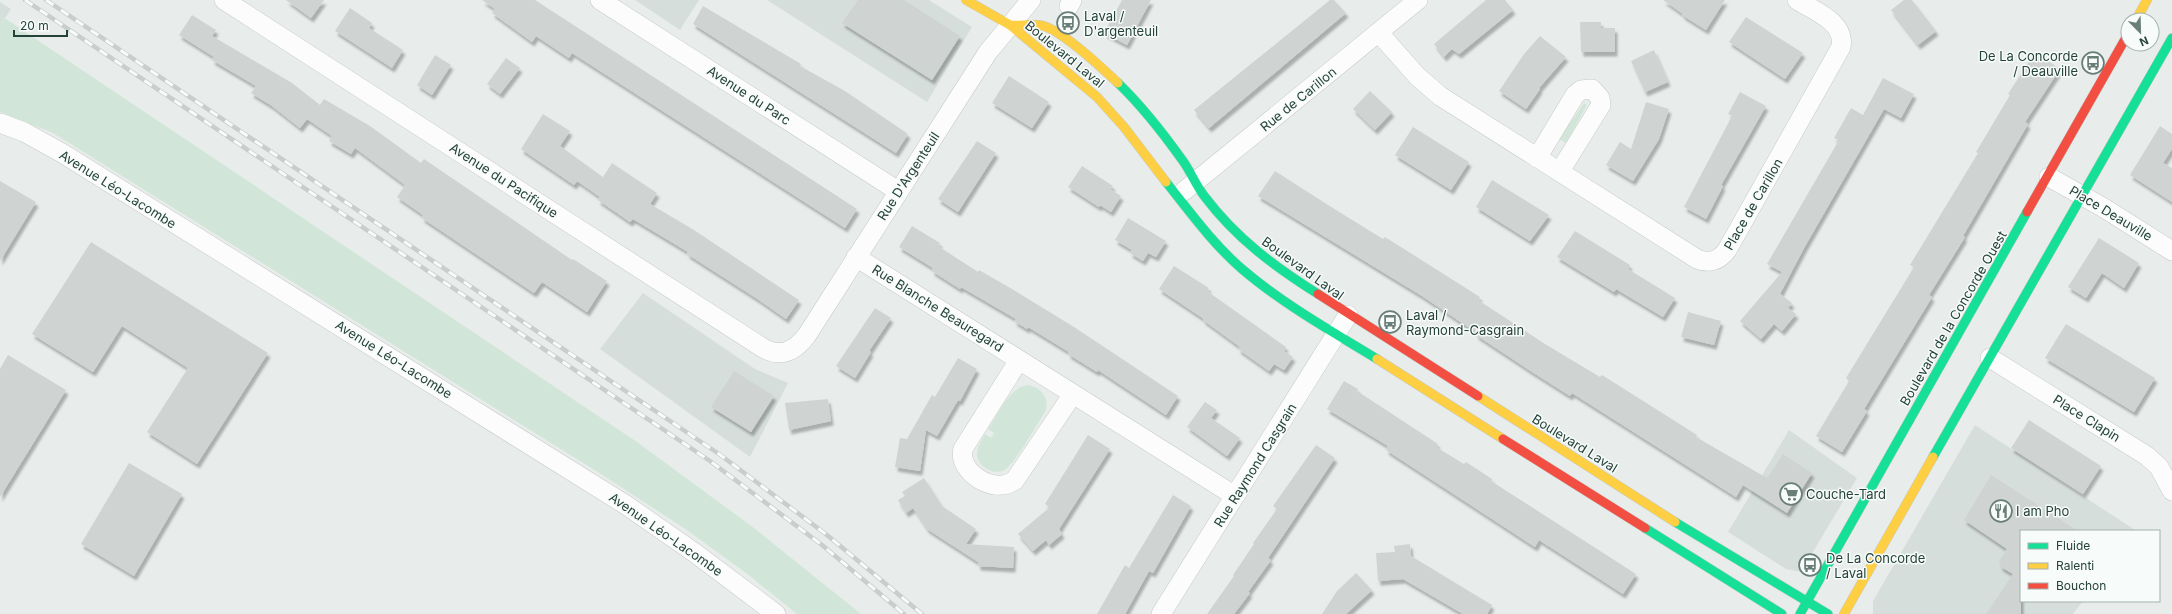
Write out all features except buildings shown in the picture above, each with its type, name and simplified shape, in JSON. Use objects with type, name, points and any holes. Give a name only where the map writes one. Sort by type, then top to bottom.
[{"type":"street","name":"Avenue du Pacifique","points":[[224,0],[763,348],[774,353],[787,352]]},
{"type":"street","name":"Avenue du Parc","points":[[600,0],[898,191]]},
{"type":"street","points":[[966,0],[1010,25]]},
{"type":"street","name":"Rue D'Argenteuil","points":[[787,352],[795,349],[803,341],[988,52],[1031,0]]},
{"type":"street","name":"Rue de Carillon","points":[[1176,196],[1418,0]]},
{"type":"street","name":"Place de Carillon","points":[[1378,33],[1427,86],[1537,158],[1697,258],[1709,262],[1720,258],[1736,234],[1841,47],[1842,38],[1835,25],[1797,0]]},
{"type":"street","points":[[2140,12],[2147,0]]},
{"type":"street","name":"Boulevard Laval","points":[[1010,25],[1045,26],[1110,74],[1137,101],[1157,126],[1182,159],[1194,182],[1219,214],[1261,256],[1295,281],[1700,537],[1828,614]]},
{"type":"street","name":"Boulevard Laval","points":[[1010,25],[1097,97],[1124,127],[1205,232],[1242,269],[1280,297],[1337,334],[1782,614]]},
{"type":"street","points":[[1844,614],[2172,38]]},
{"type":"street","name":"Boulevard de la Concorde Ouest","points":[[1800,614],[1805,601],[2049,176],[2120,48]]},
{"type":"street","points":[[1537,158],[1575,95],[1581,90],[1592,89],[1600,98],[1600,105],[1560,172]]},
{"type":"street","name":"Avenue Léo-Lacombe","points":[[0,123],[24,132],[62,153],[613,497],[695,553],[776,614]]},
{"type":"street","name":"Place Deauville","points":[[2049,176],[2172,251]]},
{"type":"street","name":"Rue Blanche Beauregard","points":[[856,257],[1235,496]]},
{"type":"street","name":"Rue Raymond Casgrain","points":[[1161,614],[1348,315]]},
{"type":"street","name":"Place Clapin","points":[[1990,358],[2147,456],[2159,467],[2172,491]]},
{"type":"street","points":[[1019,360],[962,449],[962,461],[966,468],[986,482],[999,487],[1007,485],[1015,480],[1073,394]]},
{"type":"shaded area","points":[[635,0],[699,0],[680,30]]},
{"type":"shaded area","points":[[767,0],[929,0],[972,27],[927,102]]},
{"type":"shaded area","points":[[0,2],[11,9],[0,26]]},
{"type":"shaded area","points":[[643,293],[755,369],[788,383],[750,457],[600,349]]},
{"type":"shaded area","points":[[1975,425],[2135,530],[2020,530],[2020,602],[2082,602],[2073,614],[1873,614],[1873,601]]},
{"type":"shaded area","points":[[1789,430],[1857,478],[1801,572],[1786,569],[1728,532]]},
{"type":"green space","points":[[3,17],[637,442],[754,528],[861,614],[797,614],[746,573],[684,528],[604,476],[53,133],[0,112],[0,22]]},
{"type":"green space","points":[[1584,103],[1587,105],[1566,143],[1559,139]]},
{"type":"green space","points":[[1029,385],[1037,388],[1043,394],[1047,405],[1046,410],[1011,464],[1002,471],[992,471],[984,467],[978,459],[977,451],[980,443],[985,434],[991,438],[994,433],[988,429],[1010,396],[1016,390]]},
{"type":"railway","points":[[25,0],[710,461],[822,545],[904,614]]},
{"type":"railway","points":[[46,0],[719,454],[827,535],[922,614]]},
{"type":"traffic: fast","points":[[1933,457],[2172,38]]},
{"type":"traffic: fast","points":[[1118,83],[1144,110],[1160,130],[1186,165],[1202,193],[1230,226],[1257,251],[1318,294]]},
{"type":"traffic: fast","points":[[1166,182],[1212,238],[1242,269],[1274,294],[1377,359]]},
{"type":"traffic: fast","points":[[1800,614],[2027,212]]},
{"type":"traffic: fast","points":[[1675,522],[1828,614]]},
{"type":"traffic: fast","points":[[1645,528],[1782,614]]},
{"type":"traffic: slow","points":[[966,0],[1010,25],[1097,97],[1124,127],[1166,182]]},
{"type":"traffic: slow","points":[[2140,12],[2147,0]]},
{"type":"traffic: slow","points":[[1010,25],[1040,25],[1053,30],[1082,51],[1118,83]]},
{"type":"traffic: slow","points":[[1377,359],[1503,439]]},
{"type":"traffic: slow","points":[[1478,396],[1675,522]]},
{"type":"traffic: slow","points":[[1844,614],[1933,457]]},
{"type":"traffic: jam","points":[[2027,212],[2120,48]]},
{"type":"traffic: jam","points":[[1318,294],[1478,396]]},
{"type":"traffic: jam","points":[[1503,439],[1645,528]]},
{"type":"place","name":"Laval / D'argenteuil","points":[[1068,23]]},
{"type":"place","name":"De La Concorde / Deauville","points":[[2093,63]]},
{"type":"place","name":"Laval / Raymond-Casgrain","points":[[1390,322]]},
{"type":"place","name":"Couche-Tard","points":[[1791,494]]},
{"type":"place","name":"I am Pho","points":[[2001,511]]},
{"type":"place","name":"De La Concorde / Laval","points":[[1810,565]]}]
